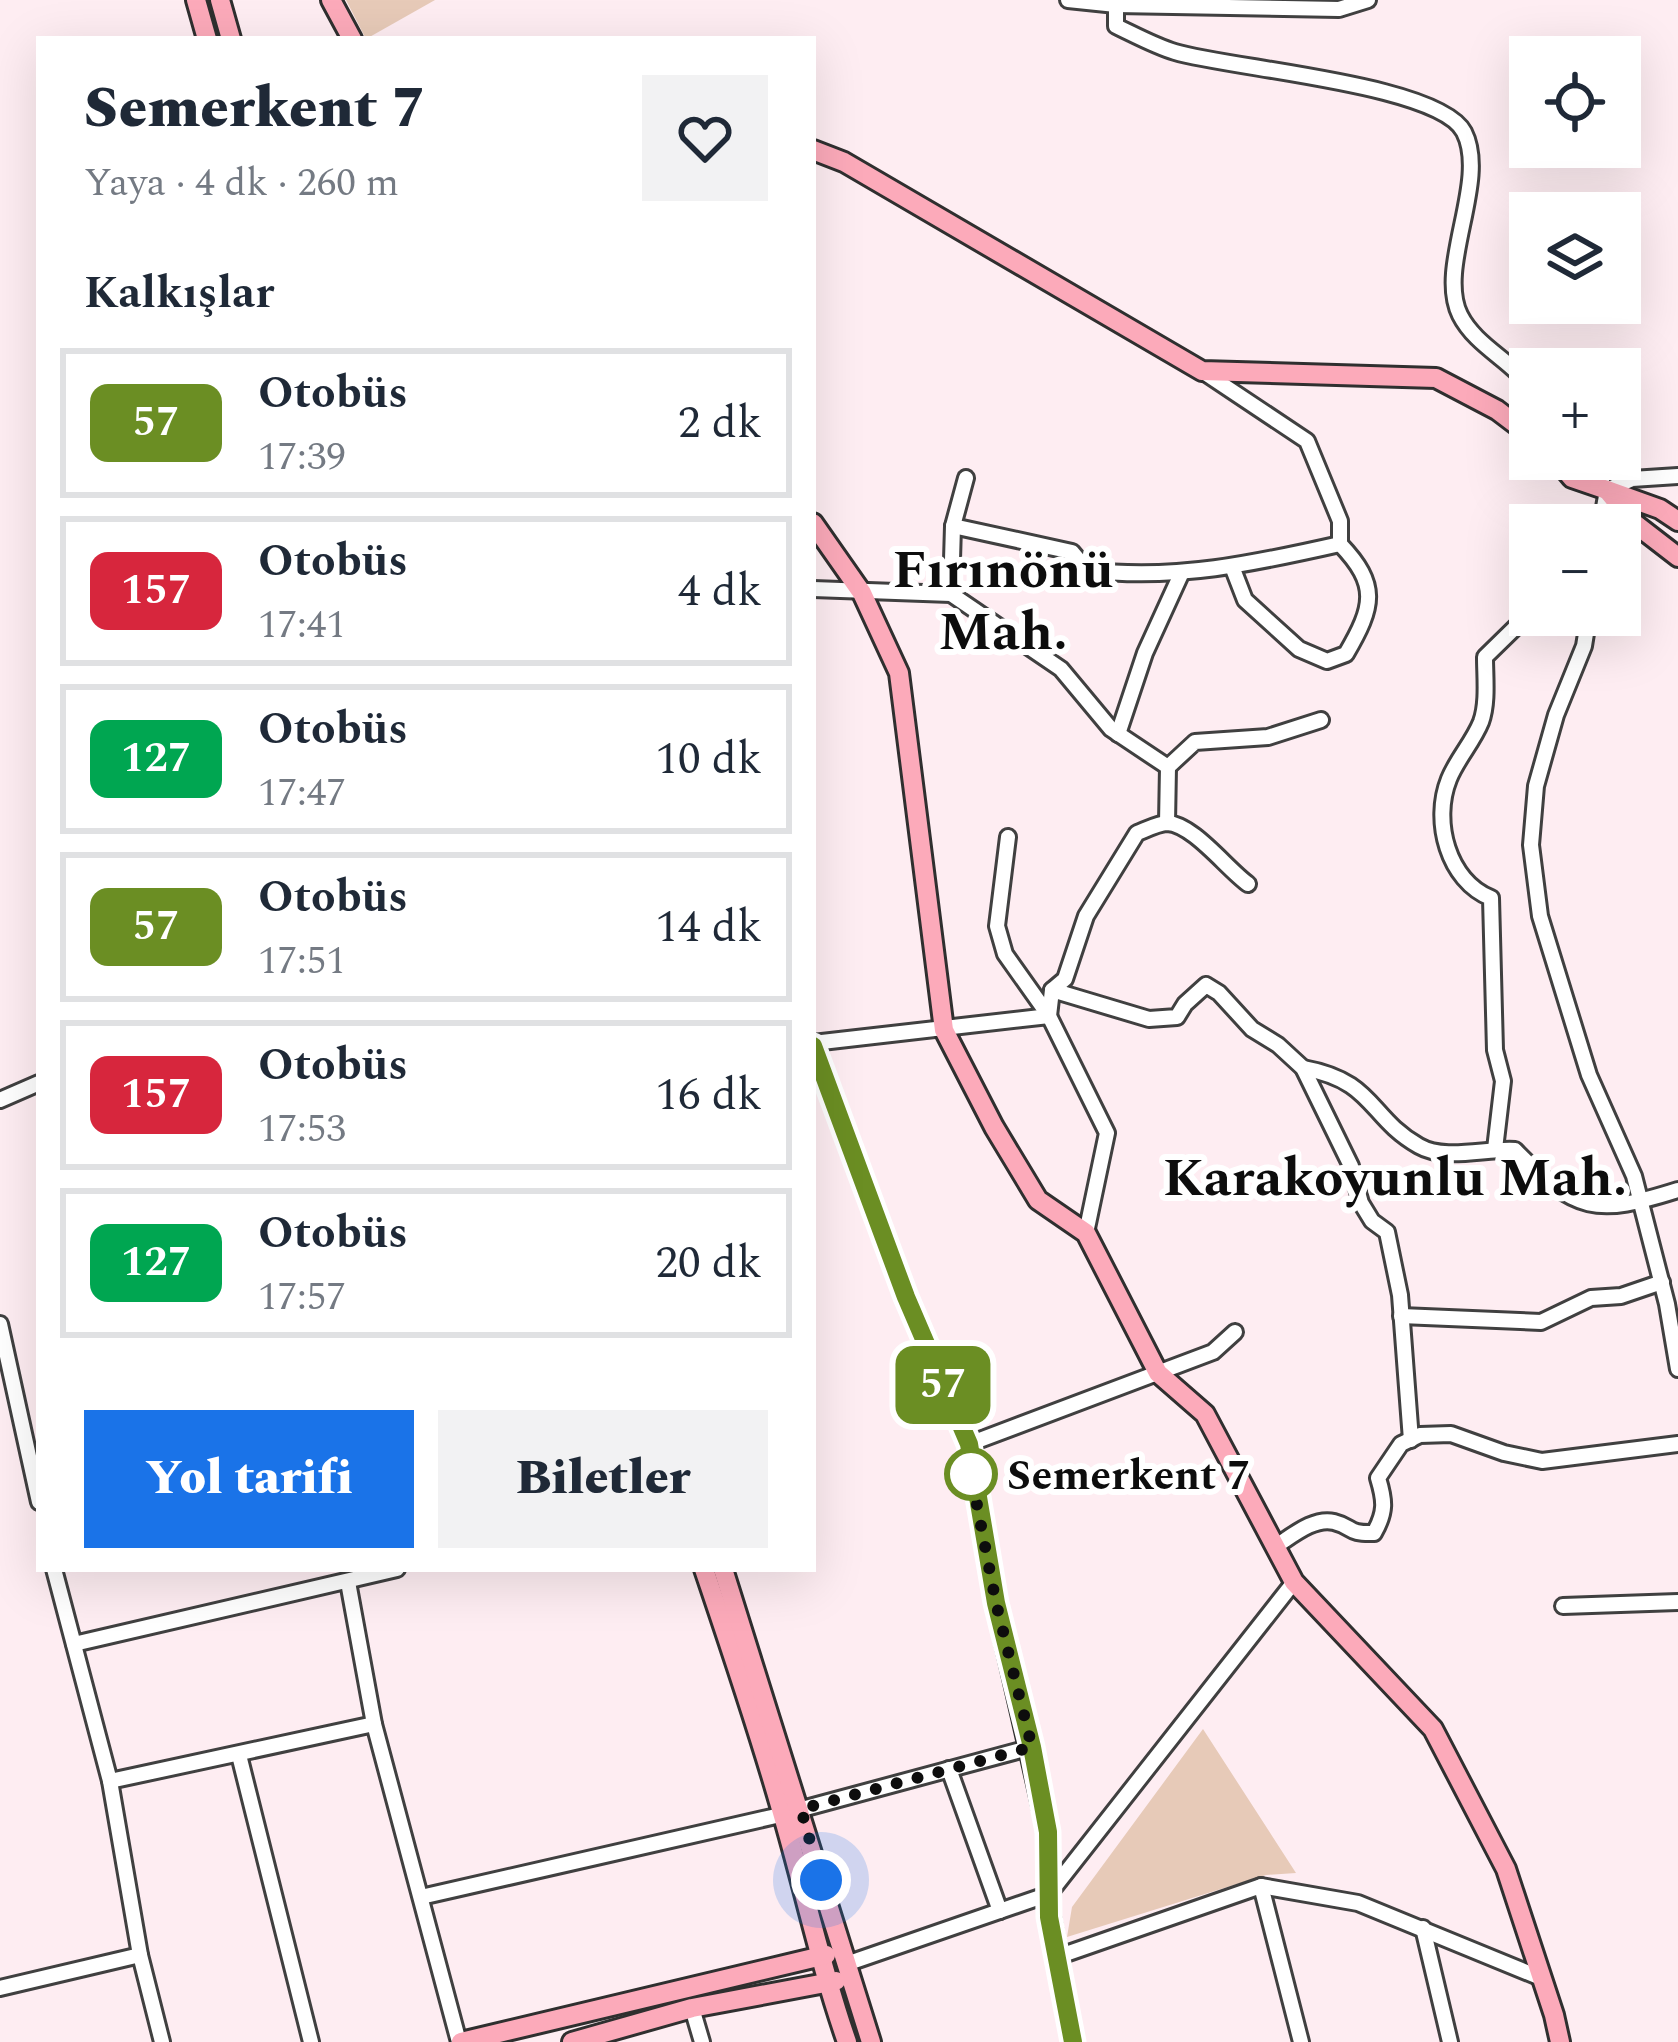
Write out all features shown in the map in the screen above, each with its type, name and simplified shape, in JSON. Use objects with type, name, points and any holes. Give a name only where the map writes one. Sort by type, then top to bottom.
[{"type":"main road","points":[[196,0],[206,36]]},
{"type":"main road","points":[[220,0],[230,36]]},
{"type":"main road","points":[[331,0],[349,36]]},
{"type":"main road","points":[[816,151],[844,162],[1202,371],[1436,378],[1509,419]]},
{"type":"main road","points":[[1578,480],[1660,509],[1678,521]]},
{"type":"main road","points":[[1607,490],[1634,523],[1678,557]]},
{"type":"main road","points":[[816,527],[862,593],[899,673],[944,1030],[1038,1200],[1086,1234],[1158,1372],[1205,1414],[1294,1582],[1433,1729],[1506,1868],[1560,2042]]},
{"type":"main road","points":[[816,1053],[906,1297],[969,1444],[996,1603],[1048,1832],[1049,1894],[1073,2042]]},
{"type":"main road","points":[[705,1572],[871,2042]]},
{"type":"main road","points":[[725,1572],[792,1811],[818,1957],[847,2042]]},
{"type":"main road","points":[[460,2042],[818,1957],[846,1964]]},
{"type":"main road","points":[[582,2041],[692,2008],[827,1984],[846,1964]]},
{"type":"street","points":[[1068,0],[1339,9],[1368,0]]},
{"type":"street","points":[[1116,5],[1116,26],[1173,52],[1389,92],[1444,113],[1464,131],[1469,184],[1454,273],[1458,312],[1479,339],[1509,362]]},
{"type":"street","points":[[1202,371],[1307,441],[1340,521],[1340,544],[1362,567],[1370,603],[1346,654],[1327,661],[1299,649],[1245,600],[1233,569]]},
{"type":"street","points":[[1607,490],[1632,478],[1678,476]]},
{"type":"street","points":[[951,594],[952,526],[966,478]]},
{"type":"street","points":[[1600,480],[1607,490],[1605,504]]},
{"type":"street","points":[[952,526],[1072,553],[1087,570],[1121,574],[1233,569],[1340,544]]},
{"type":"street","points":[[1118,734],[1145,653],[1181,572]]},
{"type":"street","points":[[816,589],[951,594],[1060,669],[1118,734],[1168,767]]},
{"type":"street","points":[[1495,1149],[1504,1081],[1495,1050],[1491,898],[1471,890],[1460,877],[1444,838],[1443,808],[1448,781],[1482,719],[1486,657],[1509,634]]},
{"type":"street","points":[[1586,636],[1536,786],[1531,845],[1540,916],[1589,1076],[1634,1176],[1662,1282],[1678,1369]]},
{"type":"street","points":[[1167,823],[1168,767],[1195,742],[1268,737],[1322,720]]},
{"type":"street","points":[[1049,1016],[1052,990],[1065,980],[1086,916],[1137,832],[1167,823],[1197,836],[1247,884]]},
{"type":"street","points":[[1008,837],[997,926],[1005,953],[1049,1016],[1107,1133],[1086,1234]]},
{"type":"street","points":[[1052,990],[1149,1019],[1177,1016],[1206,986],[1303,1068],[1351,1166],[1361,1203],[1372,1221],[1387,1232],[1401,1316],[1411,1439]]},
{"type":"street","points":[[816,1045],[1049,1016]]},
{"type":"street","points":[[1303,1068],[1337,1074],[1422,1148],[1515,1150],[1544,1180],[1601,1208],[1678,1190]]},
{"type":"street","points":[[0,1100],[36,1084]]},
{"type":"street","points":[[1401,1316],[1541,1322],[1591,1298],[1621,1296],[1662,1282]]},
{"type":"street","points":[[0,1324],[36,1488]]},
{"type":"street","points":[[969,1444],[1213,1352],[1235,1332]]},
{"type":"street","points":[[1276,1546],[1311,1525],[1333,1522],[1353,1534],[1374,1533],[1384,1516],[1378,1478],[1401,1444],[1411,1439],[1451,1434],[1542,1462],[1678,1444]]},
{"type":"street","points":[[55,1572],[110,1781],[140,1955],[162,2042]]},
{"type":"street","points":[[74,1643],[386,1572]]},
{"type":"street","points":[[348,1582],[374,1724],[460,2042]]},
{"type":"street","points":[[846,1964],[1049,1894],[1294,1582]]},
{"type":"street","points":[[1563,1606],[1678,1602]]},
{"type":"street","points":[[110,1781],[374,1724]]},
{"type":"street","points":[[421,1897],[792,1811],[1032,1747]]},
{"type":"street","points":[[239,1755],[311,2042]]},
{"type":"street","points":[[949,1769],[1000,1910]]},
{"type":"street","points":[[1057,1957],[1261,1886],[1358,1903],[1541,1978]]},
{"type":"street","points":[[1261,1886],[1297,2041]]},
{"type":"street","points":[[1423,1928],[1450,2042]]},
{"type":"street","points":[[0,1988],[140,1955]]},
{"type":"street","points":[[692,2008],[702,2042]]},
{"type":"shaded area","points":[[346,0],[435,0],[371,36],[364,36]]},
{"type":"shaded area","points":[[1203,1729],[1296,1873],[1266,1875],[1067,1937],[1072,1907]]},
{"type":"bus line","name":"57","points":[[816,1054],[906,1297],[969,1444],[996,1603],[1048,1832],[1049,1917],[1073,2042]]},
{"type":"place","name":"Semerkent 7","points":[[971,1474]]},
{"type":"district","name":"Fırınönü Mah.","points":[[1003,599]]},
{"type":"district","name":"Karakoyunlu Mah.","points":[[1395,1176]]},
{"type":"route","points":[[821,1880],[801,1809],[1032,1747],[996,1603],[971,1474]]}]
